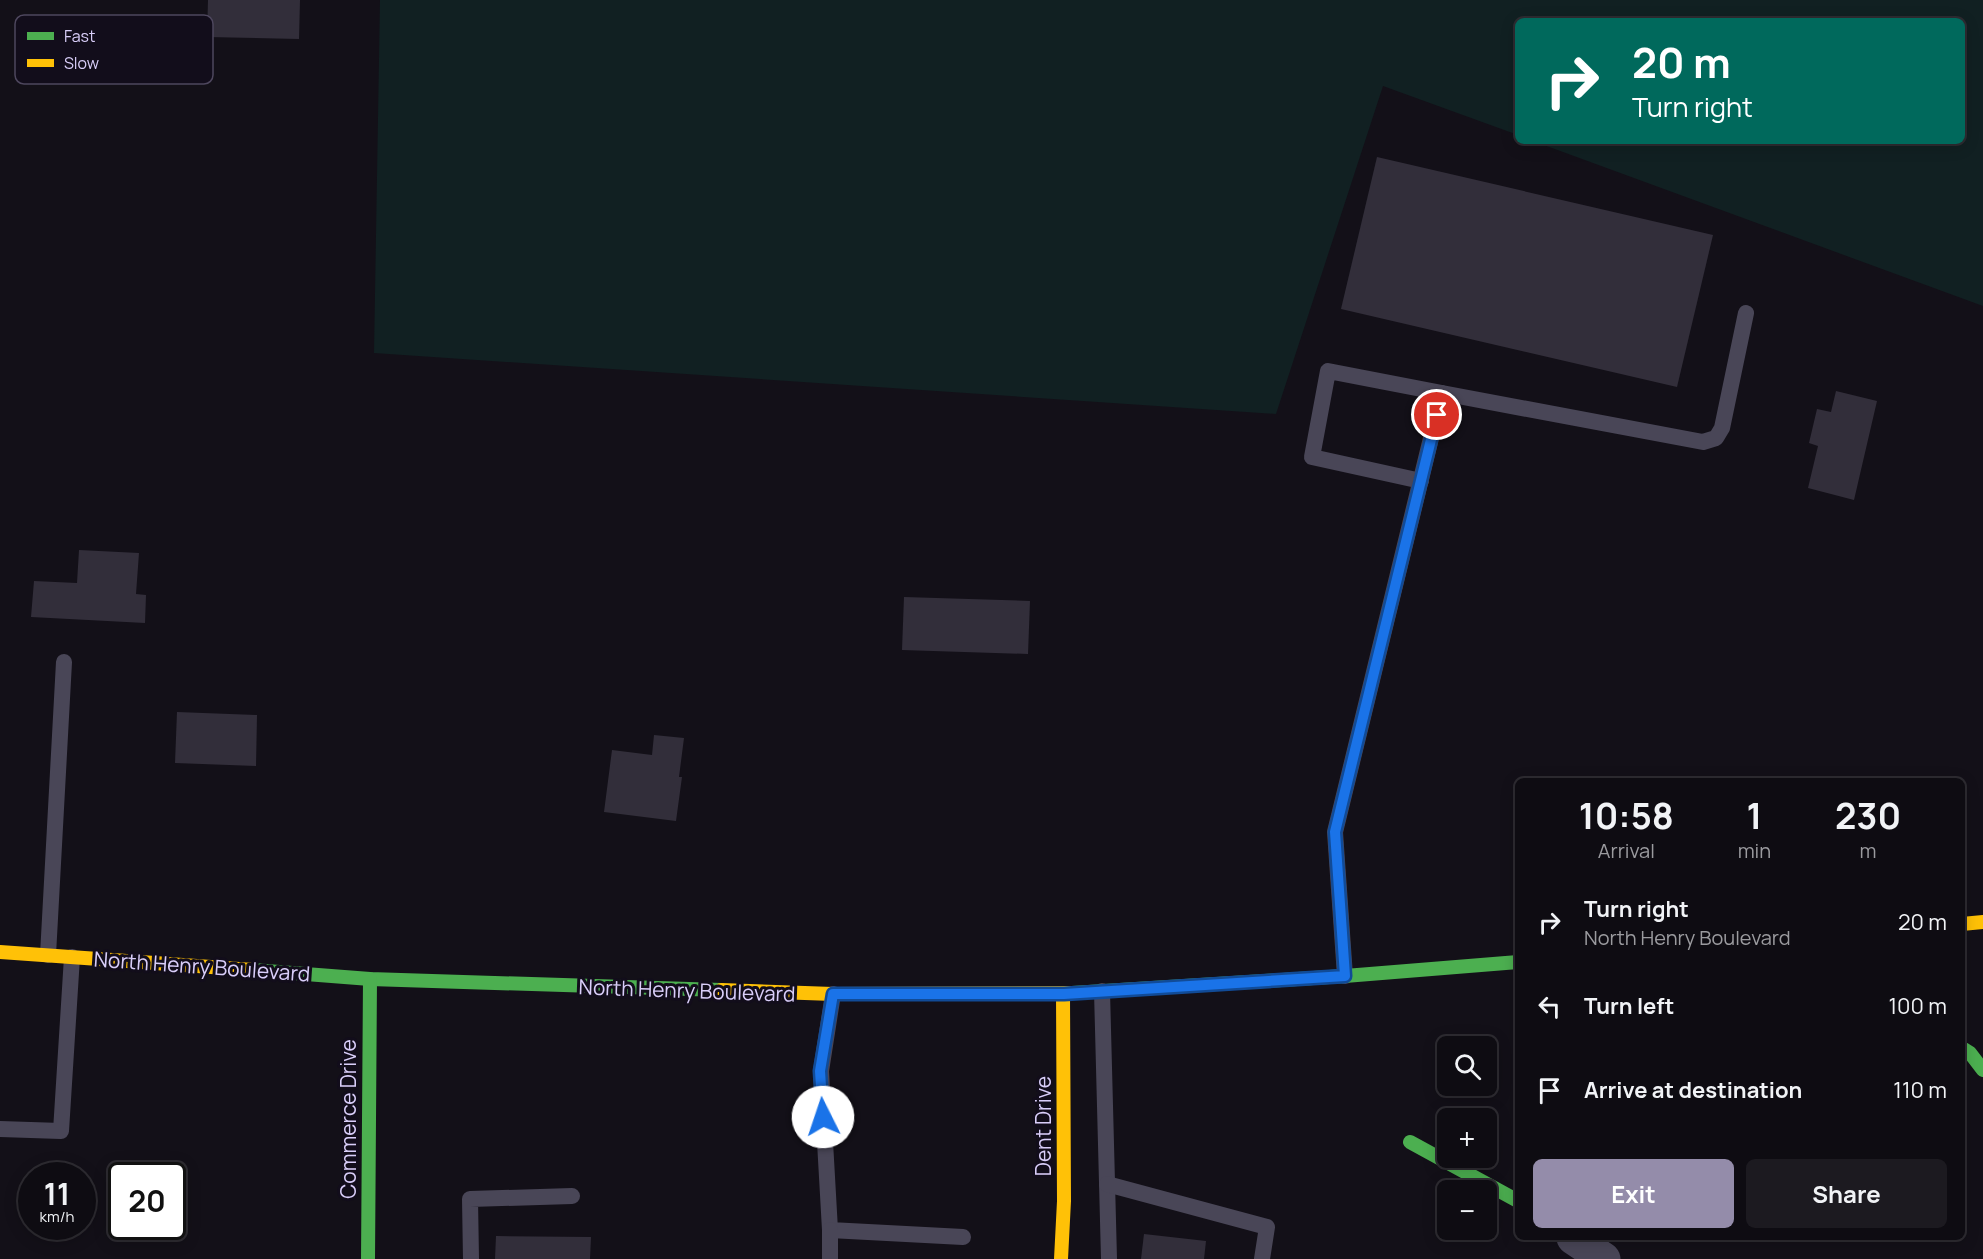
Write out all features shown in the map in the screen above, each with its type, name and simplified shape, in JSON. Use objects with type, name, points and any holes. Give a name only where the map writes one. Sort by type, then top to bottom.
[{"type":"main road","points":[[1965,924],[1983,922]]},
{"type":"main road","name":"North Henry Boulevard","points":[[0,952],[370,979],[833,994],[1064,994],[1515,962]]},
{"type":"main road","name":"Commerce Drive","points":[[368,1259],[370,979]]},
{"type":"main road","name":"Dent Drive","points":[[1061,1259],[1064,1201],[1064,994]]},
{"type":"main road","points":[[1965,1050],[1983,1070]]},
{"type":"main road","points":[[1410,1142],[1515,1199]]},
{"type":"street","points":[[1576,1240],[1604,1259]]},
{"type":"lane","points":[[1421,481],[1312,457],[1328,370],[1703,442],[1716,438],[1722,428],[1746,313]]},
{"type":"lane","points":[[1345,976],[1335,832],[1442,393]]},
{"type":"lane","points":[[48,955],[64,662]]},
{"type":"lane","points":[[0,1130],[62,1131],[72,957]]},
{"type":"lane","points":[[1102,991],[1109,1259]]},
{"type":"lane","points":[[830,1259],[820,1071],[833,994]]},
{"type":"lane","points":[[1107,1184],[1267,1227],[1262,1259]]},
{"type":"lane","points":[[471,1259],[470,1199],[572,1196]]},
{"type":"lane","points":[[830,1230],[963,1237]]},
{"type":"shaded area","points":[[380,0],[1983,0],[1983,306],[1541,144],[1965,144],[1965,18],[1515,18],[1515,134],[1383,86],[1276,414],[374,353]]},
{"type":"building","points":[[208,0],[300,0],[299,39],[213,37],[213,15],[208,15]]},
{"type":"building","points":[[1377,157],[1713,235],[1677,387],[1341,309]]},
{"type":"building","points":[[1836,391],[1877,401],[1854,500],[1808,488],[1818,446],[1809,443],[1817,409],[1831,412]]},
{"type":"building","points":[[79,550],[139,553],[136,594],[146,595],[145,623],[31,617],[34,581],[77,583]]},
{"type":"building","points":[[904,597],[1030,601],[1028,654],[902,650]]},
{"type":"building","points":[[177,712],[257,715],[256,766],[175,763]]},
{"type":"building","points":[[654,735],[684,738],[676,821],[604,812],[612,750],[652,755]]},
{"type":"building","points":[[1144,1234],[1206,1241],[1204,1259],[1141,1259]]},
{"type":"building","points":[[496,1236],[591,1237],[590,1259],[495,1259]]},
{"type":"traffic: fast","points":[[1072,993],[1345,976],[1515,962]]},
{"type":"traffic: fast","points":[[253,970],[370,979],[721,990]]},
{"type":"traffic: fast","points":[[368,1259],[370,979]]},
{"type":"traffic: fast","points":[[1965,1050],[1983,1070]]},
{"type":"traffic: fast","points":[[1410,1142],[1515,1199]]},
{"type":"traffic: slow","points":[[1965,924],[1983,922]]},
{"type":"traffic: slow","points":[[0,952],[253,970]]},
{"type":"traffic: slow","points":[[721,990],[833,994],[1072,993]]},
{"type":"traffic: slow","points":[[1061,1259],[1064,1201],[1063,994]]},
{"type":"route","points":[[823,1117],[820,1071],[833,994],[1064,994],[1345,976],[1335,832],[1437,415]]}]
